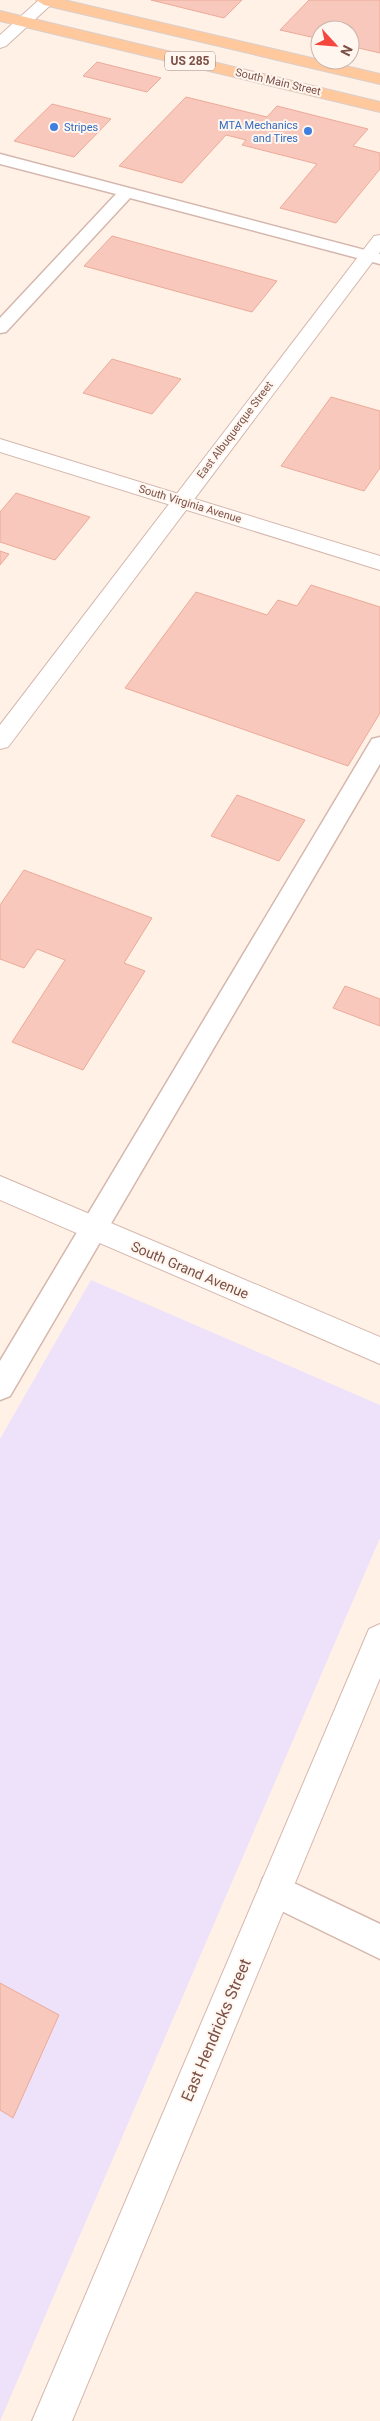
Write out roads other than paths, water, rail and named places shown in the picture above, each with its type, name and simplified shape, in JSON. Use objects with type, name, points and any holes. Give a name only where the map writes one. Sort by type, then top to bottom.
[{"type":"main road","name":"South Main Street","points":[[46,0],[380,79]]},
{"type":"main road","name":"South Main Street","points":[[0,16],[380,106]]},
{"type":"street","points":[[0,44],[46,0]]},
{"type":"street","name":"East Albuquerque Street","points":[[0,741],[181,501],[376,251]]},
{"type":"street","name":"South Virginia Avenue","points":[[0,445],[380,563]]},
{"type":"street","name":"South Grand Avenue","points":[[0,1188],[380,1351]]},
{"type":"street","name":"East Hendricks Street","points":[[52,2421],[380,1640]]},
{"type":"lane","points":[[0,159],[128,192],[376,251]]},
{"type":"lane","points":[[0,328],[128,192]]},
{"type":"lane","points":[[0,1387],[380,746]]},
{"type":"lane","points":[[276,1890],[380,1942]]},
{"type":"place","name":"Stripes","points":[[54,127]]},
{"type":"place","name":"MTA Mechanics and Tires","points":[[308,131]]}]
